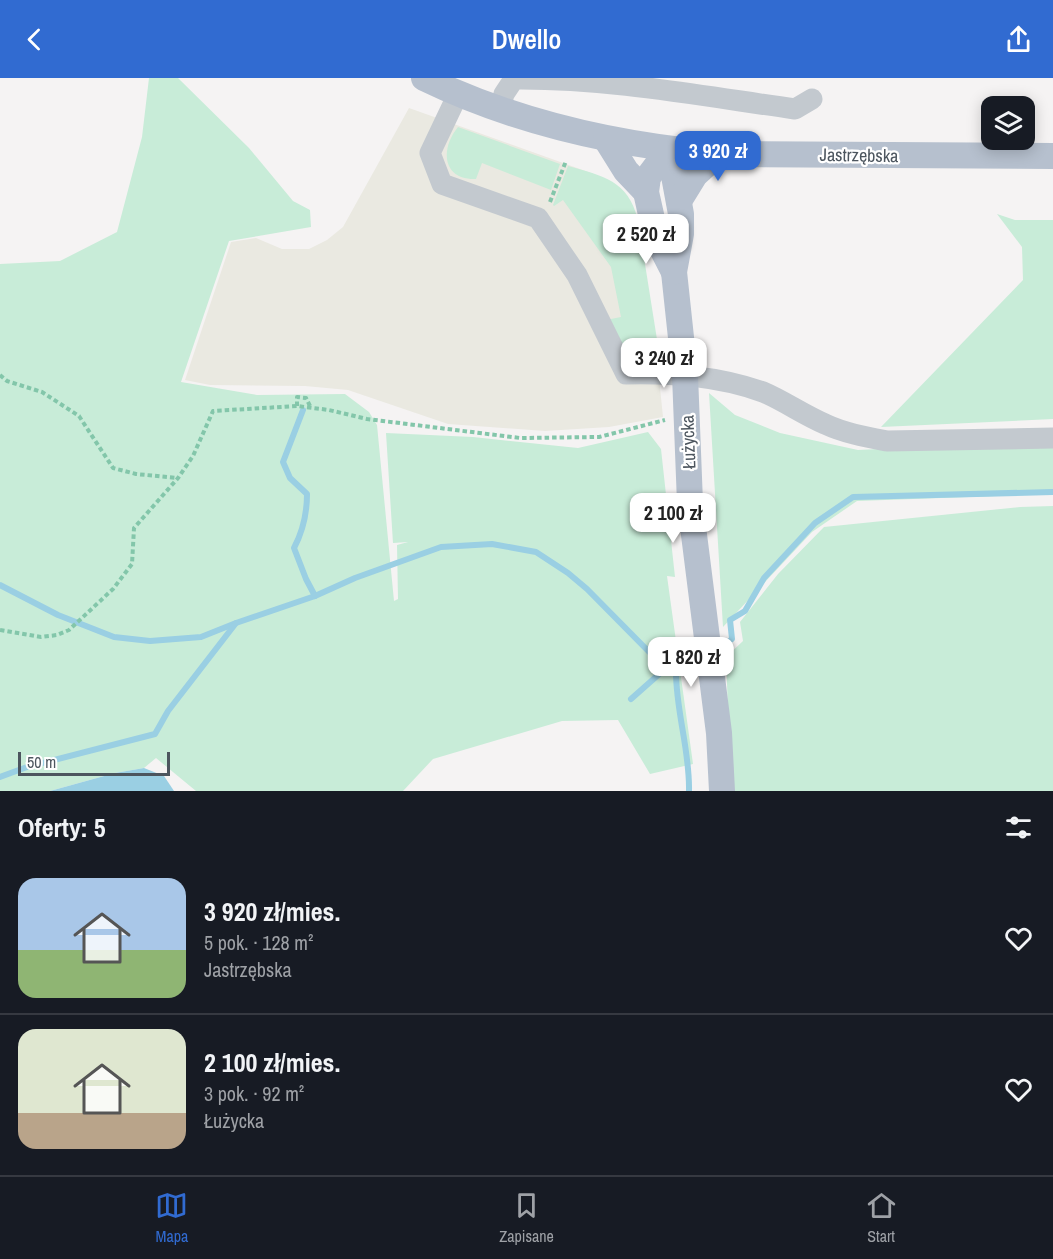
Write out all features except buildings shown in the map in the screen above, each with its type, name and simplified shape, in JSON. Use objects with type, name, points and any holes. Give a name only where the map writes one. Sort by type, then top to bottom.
[{"type":"main road","name":"Jastrzębska","points":[[424,78],[454,87],[500,110],[606,140],[669,149],[718,154],[1053,156]]},
{"type":"main road","points":[[606,140],[626,171],[646,192]]},
{"type":"main road","name":"Łużycka","points":[[669,149],[679,201],[681,234],[674,272],[685,375],[690,503],[719,733],[722,791]]},
{"type":"main road","points":[[646,192],[648,177],[669,149]]},
{"type":"main road","points":[[679,201],[695,174],[718,154]]},
{"type":"main road","name":"Łużycka","points":[[646,192],[656,237],[674,272]]},
{"type":"street","points":[[500,110],[504,94],[514,79],[545,78],[575,81],[795,109],[812,99]]},
{"type":"street","points":[[454,87],[430,153],[442,184],[538,218],[576,275],[626,374],[706,377],[763,393],[826,425],[887,441],[1053,438]]},
{"type":"path","points":[[550,202],[566,161]]},
{"type":"path","points":[[0,375],[8,381],[42,392],[79,416],[113,468],[136,474],[178,478]]},
{"type":"path","points":[[297,406],[297,397],[306,398],[311,408]]},
{"type":"path","points":[[0,630],[41,637],[57,635],[69,630],[113,589],[132,564],[134,528],[178,478],[193,456],[213,411],[297,406],[367,419],[520,438],[599,437],[657,421],[687,417]]},
{"type":"shaded area","points":[[409,108],[591,173],[656,349],[663,417],[609,427],[545,431],[448,424],[348,390],[305,386],[210,385],[185,380],[231,242],[256,238],[282,249],[309,249],[327,240],[343,227]]},
{"type":"green space","points":[[149,78],[178,78],[249,148],[293,201],[310,210],[311,227],[229,241],[181,382],[257,395],[345,394],[369,412],[377,425],[394,601],[398,599],[397,545],[408,542],[393,543],[386,433],[473,437],[578,448],[648,432],[661,449],[675,577],[667,576],[693,764],[650,774],[618,720],[562,721],[433,759],[403,791],[196,791],[156,758],[144,768],[115,773],[50,791],[0,791],[0,264],[60,261],[117,232],[142,137]]},
{"type":"green space","points":[[458,127],[560,164],[551,190],[482,163],[476,179],[456,174],[448,162],[447,153],[448,145]]},
{"type":"green space","points":[[568,166],[612,182],[621,188],[634,207],[659,352],[653,357],[643,360],[632,358],[606,320],[621,317],[611,267],[563,200],[553,205]]},
{"type":"green space","points":[[997,214],[1015,220],[1053,220],[1053,419],[881,427],[1023,280],[1022,247]]},
{"type":"green space","points":[[709,393],[735,415],[780,433],[858,450],[959,445],[1053,446],[1053,494],[857,501],[812,532],[723,627]]},
{"type":"green space","points":[[1053,506],[1053,791],[731,791],[726,657],[743,641],[740,622],[778,574],[824,527],[1020,507]]},
{"type":"water","points":[[144,768],[164,776],[174,791],[50,791],[115,773]]},
{"type":"waterway","points":[[303,410],[283,462],[290,478],[307,494],[304,522],[294,548],[315,596]]},
{"type":"waterway","points":[[727,643],[732,639],[730,620],[745,611],[764,578],[815,523],[853,497],[1053,492]]},
{"type":"waterway","points":[[0,777],[27,767],[155,734],[168,711],[236,623],[315,596],[355,578],[441,547],[492,544],[536,552],[587,589],[663,666],[676,672],[690,663]]},
{"type":"waterway","points":[[0,585],[58,615],[114,637],[150,641],[201,637],[236,623]]},
{"type":"waterway","points":[[631,699],[666,668]]},
{"type":"waterway","points":[[676,672],[689,791]]}]
